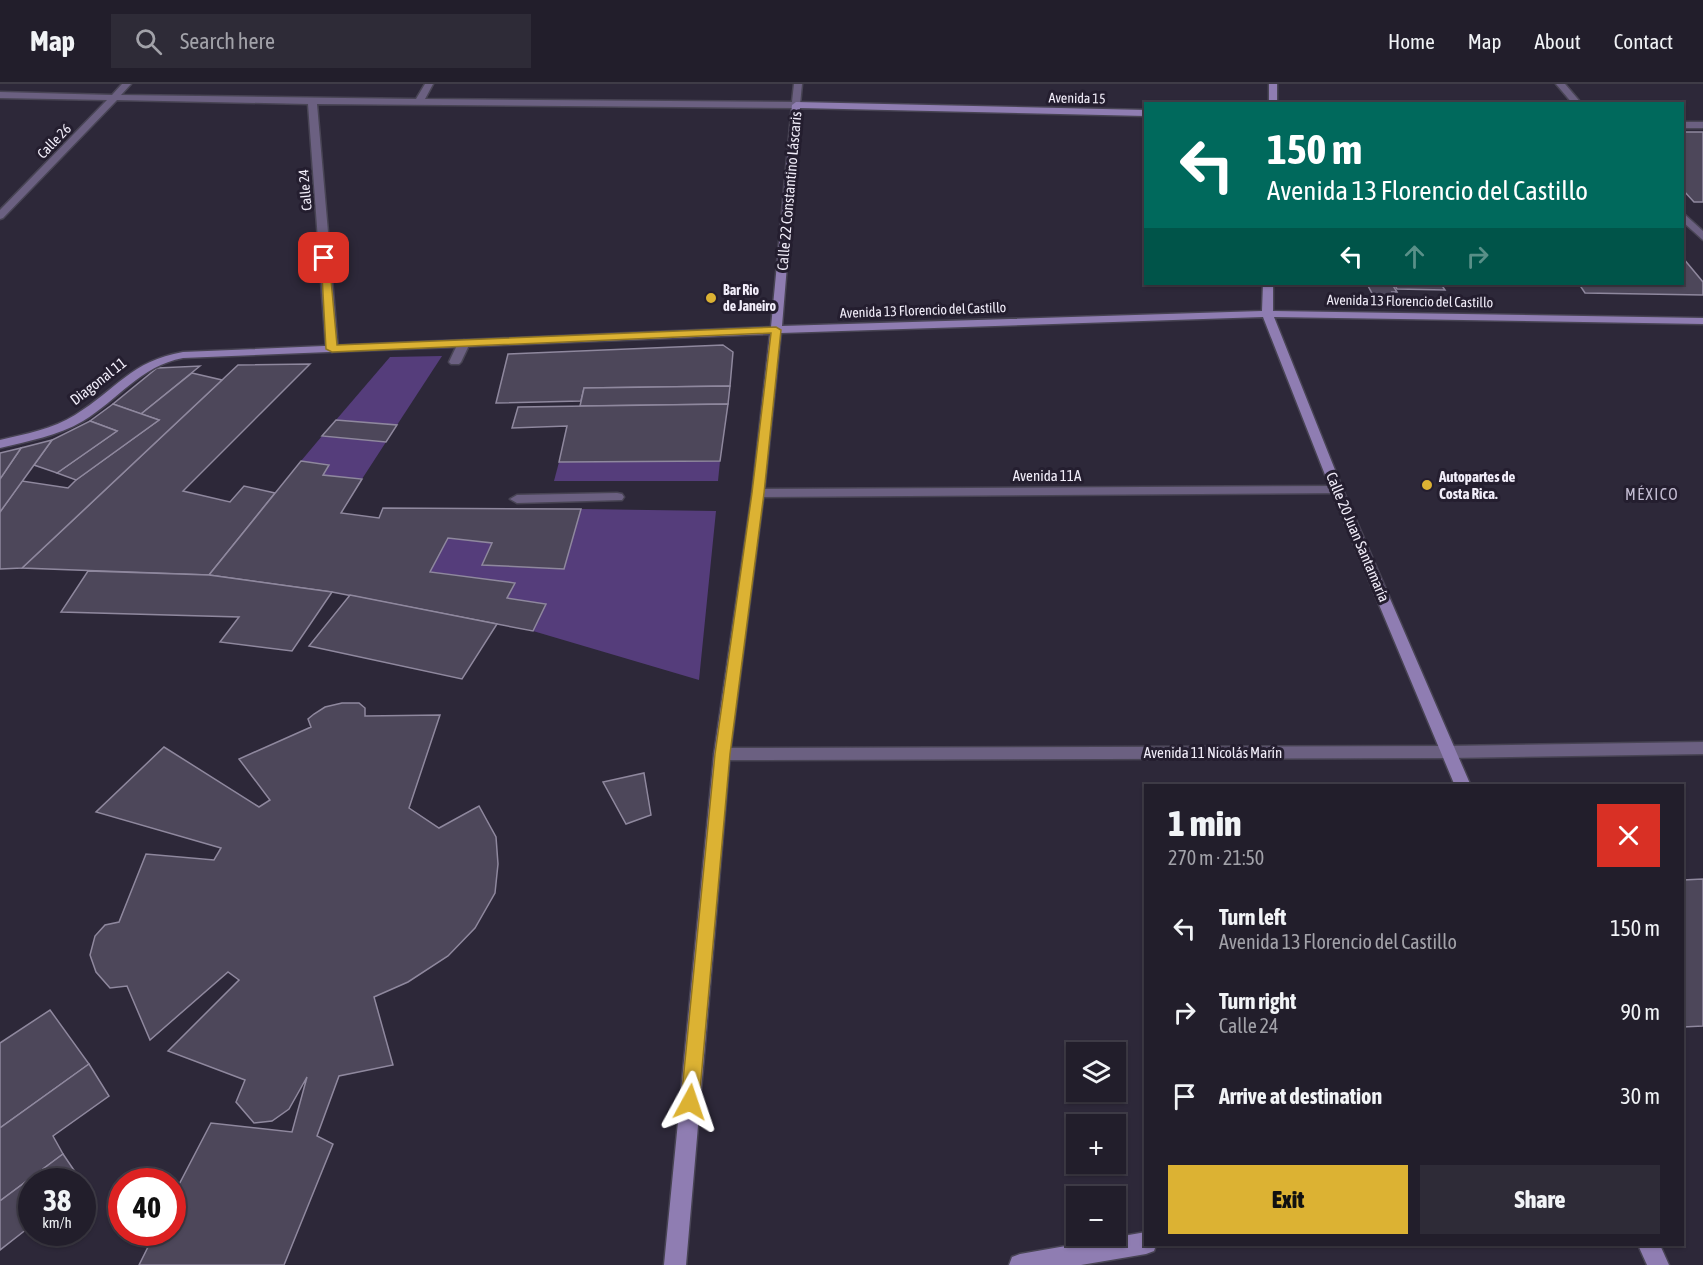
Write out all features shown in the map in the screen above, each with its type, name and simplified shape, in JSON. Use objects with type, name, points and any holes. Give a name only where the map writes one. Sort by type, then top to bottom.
[{"type":"street","name":"Calle 26","points":[[0,216],[127,84]]},
{"type":"street","points":[[419,102],[429,84]]},
{"type":"street","name":"Calle 22 Constantino Láscaris","points":[[675,1265],[722,754],[758,493],[776,330],[798,84]]},
{"type":"street","points":[[1273,84],[1273,102]]},
{"type":"street","points":[[1560,84],[1576,102]]},
{"type":"street","name":"Avenida 15","points":[[0,95],[312,101],[796,105],[1144,113]]},
{"type":"street","name":"Calle 24","points":[[312,101],[332,349]]},
{"type":"street","points":[[1684,125],[1703,125]]},
{"type":"street","points":[[1684,217],[1703,237]]},
{"type":"street","name":"Calle 20 Juan Santamaría","points":[[1268,285],[1267,314],[1337,490],[1462,784]]},
{"type":"street","name":"Avenida 13 Florencio del Castillo","points":[[146,364],[168,356],[183,355],[776,330],[1267,314],[1703,321]]},
{"type":"street","points":[[455,362],[464,343]]},
{"type":"street","name":"Diagonal 11","points":[[0,444],[46,432],[80,417],[146,364]]},
{"type":"street","name":"Avenida 11A","points":[[758,493],[1337,490]]},
{"type":"street","points":[[518,499],[617,497]]},
{"type":"street","name":"Avenida 11 Nicolás Marín","points":[[722,754],[1449,752],[1703,748]]},
{"type":"street","points":[[1020,1265],[1144,1244]]},
{"type":"street","points":[[1650,1246],[1658,1265]]},
{"type":"shaded area","points":[[442,356],[397,425],[336,420],[390,357]]},
{"type":"shaded area","points":[[322,436],[386,442],[362,479],[323,475],[329,465],[301,461]]},
{"type":"shaded area","points":[[720,461],[718,481],[554,481],[559,462]]},
{"type":"shaded area","points":[[581,509],[716,511],[699,680],[533,631],[545,604],[507,598],[515,583],[430,572],[448,538],[492,543],[482,565],[564,569]]},
{"type":"building","points":[[1684,132],[1703,132],[1703,202],[1694,202],[1684,191]]},
{"type":"building","points":[[1684,259],[1703,282],[1703,295],[1585,293],[1580,285],[1684,285]]},
{"type":"building","points":[[1368,285],[1393,285],[1397,292],[1392,292],[1395,297],[1374,297]]},
{"type":"building","points":[[1395,285],[1442,285],[1445,290],[1397,289]]},
{"type":"building","points":[[723,345],[733,352],[730,386],[584,388],[581,401],[496,403],[508,354]]},
{"type":"building","points":[[310,364],[183,491],[230,502],[244,486],[275,493],[209,575],[22,568],[238,365]]},
{"type":"building","points":[[200,366],[141,414],[113,404],[157,368]]},
{"type":"building","points":[[192,373],[222,380],[22,568],[0,569],[0,512],[22,481],[68,488],[159,420],[141,414]]},
{"type":"building","points":[[730,386],[728,404],[580,406],[584,388]]},
{"type":"building","points":[[113,404],[159,420],[76,480],[57,473],[117,431],[90,421]]},
{"type":"building","points":[[728,404],[720,461],[559,462],[567,426],[512,428],[518,407]]},
{"type":"building","points":[[336,420],[397,425],[386,442],[322,436]]},
{"type":"building","points":[[90,421],[117,431],[57,473],[34,465],[52,440]]},
{"type":"building","points":[[52,440],[0,512],[0,479],[21,448]]},
{"type":"building","points":[[21,448],[0,479],[0,453]]},
{"type":"building","points":[[301,461],[329,465],[323,475],[362,479],[341,513],[379,518],[383,508],[581,509],[564,569],[482,565],[492,543],[448,538],[430,572],[515,583],[507,598],[546,604],[533,631],[332,592],[209,575]]},
{"type":"building","points":[[88,571],[209,575],[332,592],[292,651],[220,642],[239,617],[61,612]]},
{"type":"building","points":[[350,595],[497,624],[462,679],[309,646]]},
{"type":"building","points":[[342,703],[359,703],[365,708],[365,716],[440,715],[409,808],[439,828],[479,806],[496,837],[498,864],[495,893],[475,928],[448,956],[408,982],[374,997],[393,1065],[339,1076],[317,1136],[333,1144],[284,1265],[139,1265],[148,1246],[186,1246],[186,1171],[211,1123],[292,1132],[307,1077],[289,1109],[272,1121],[254,1123],[236,1102],[245,1080],[168,1051],[239,980],[228,972],[150,1040],[127,986],[110,988],[96,972],[90,955],[95,936],[105,925],[119,922],[146,854],[214,860],[221,848],[96,812],[164,747],[259,807],[270,800],[239,759],[311,727],[308,719],[325,707]]},
{"type":"building","points":[[644,773],[651,815],[626,824],[603,782]]},
{"type":"building","points":[[1703,879],[1703,1026],[1684,1027],[1684,880]]},
{"type":"building","points":[[50,1010],[89,1064],[0,1128],[0,1043]]},
{"type":"building","points":[[89,1064],[109,1096],[53,1136],[63,1154],[44,1168],[18,1168],[18,1188],[0,1201],[0,1128]]},
{"type":"building","points":[[63,1154],[72,1168],[44,1168]]},
{"type":"building","points":[[18,1188],[18,1236],[0,1250],[0,1201]]},
{"type":"place","name":"Bar Rio de Janeiro","points":[[711,298]]},
{"type":"place","name":"Autopartes de Costa Rica.","points":[[1427,485]]},
{"type":"district","name":"MÉXICO","points":[[1652,494]]},
{"type":"route","points":[[324,258],[332,349],[776,330],[758,493],[722,754],[690,1102]]}]
